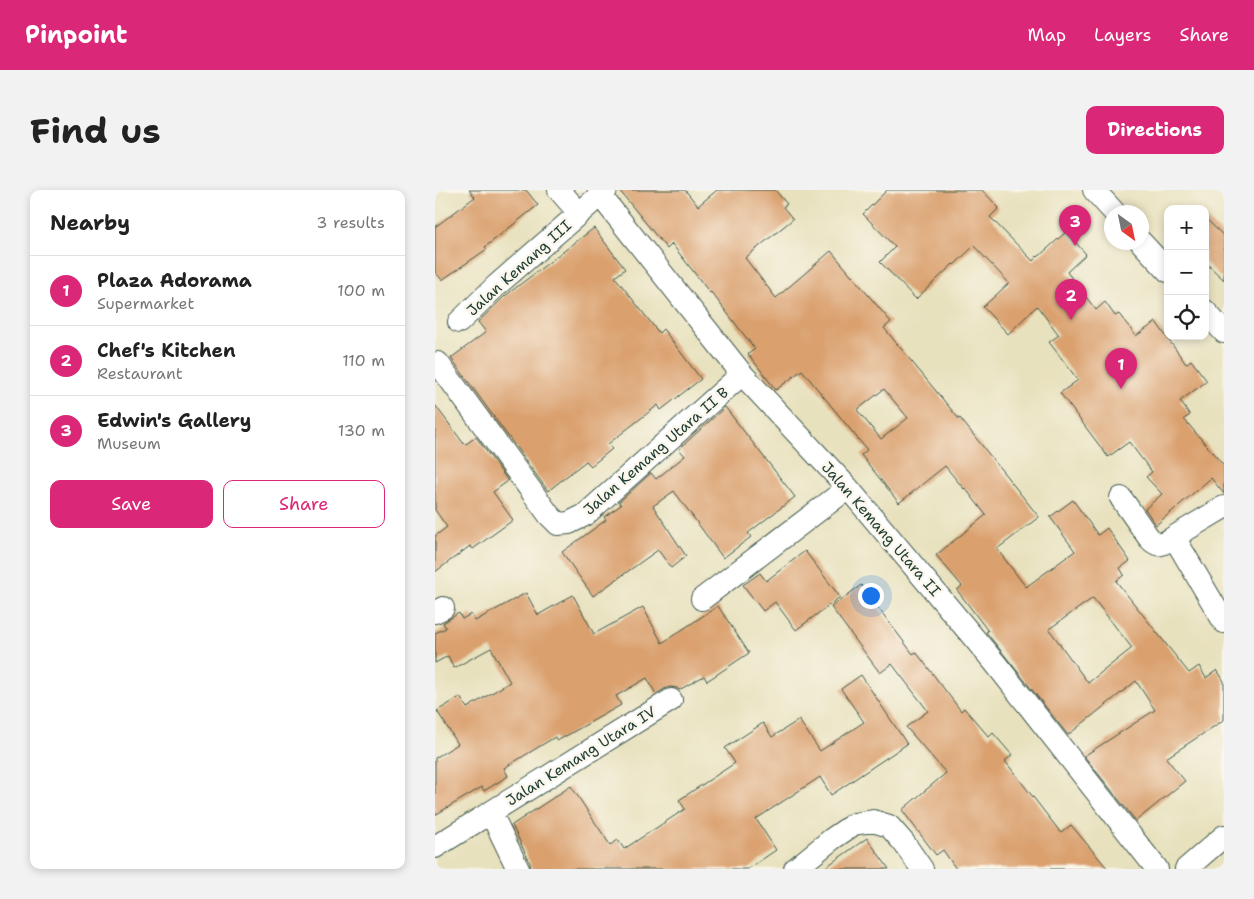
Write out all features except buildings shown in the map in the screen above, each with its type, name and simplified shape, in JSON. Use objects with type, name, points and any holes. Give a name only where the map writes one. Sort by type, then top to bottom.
[{"type":"street","name":"Jalan Kemang III","points":[[559,190],[579,213]]},
{"type":"street","points":[[1094,190],[1108,205]]},
{"type":"street","name":"Jalan Kemang III","points":[[459,322],[603,193]]},
{"type":"street","name":"Jalan Kemang Utara II","points":[[603,193],[742,374],[848,488],[995,663],[1157,869]]},
{"type":"street","points":[[1148,250],[1164,267]]},
{"type":"street","points":[[1209,315],[1224,332]]},
{"type":"street","name":"Jalan Kemang Utara II B","points":[[438,363],[549,515],[558,524],[569,523],[585,515],[742,374]]},
{"type":"street","points":[[702,599],[848,488]]},
{"type":"street","points":[[1121,498],[1155,544],[1161,544],[1224,507]]},
{"type":"street","points":[[1174,537],[1224,622]]},
{"type":"street","name":"Jalan Kemang Utara IV","points":[[435,847],[671,700]]},
{"type":"street","name":"Jalan Kemang Utara IV","points":[[491,813],[518,869]]},
{"type":"street","points":[[795,869],[854,824],[873,821],[889,826],[904,843],[922,869]]},
{"type":"street","points":[[1186,869],[1224,836]]},
{"type":"place","name":"Edwin's Gallery","points":[[1075,246]]},
{"type":"place","name":"Chef's Kitchen","points":[[1071,320]]},
{"type":"place","name":"Plaza Adorama","points":[[1121,389]]}]
